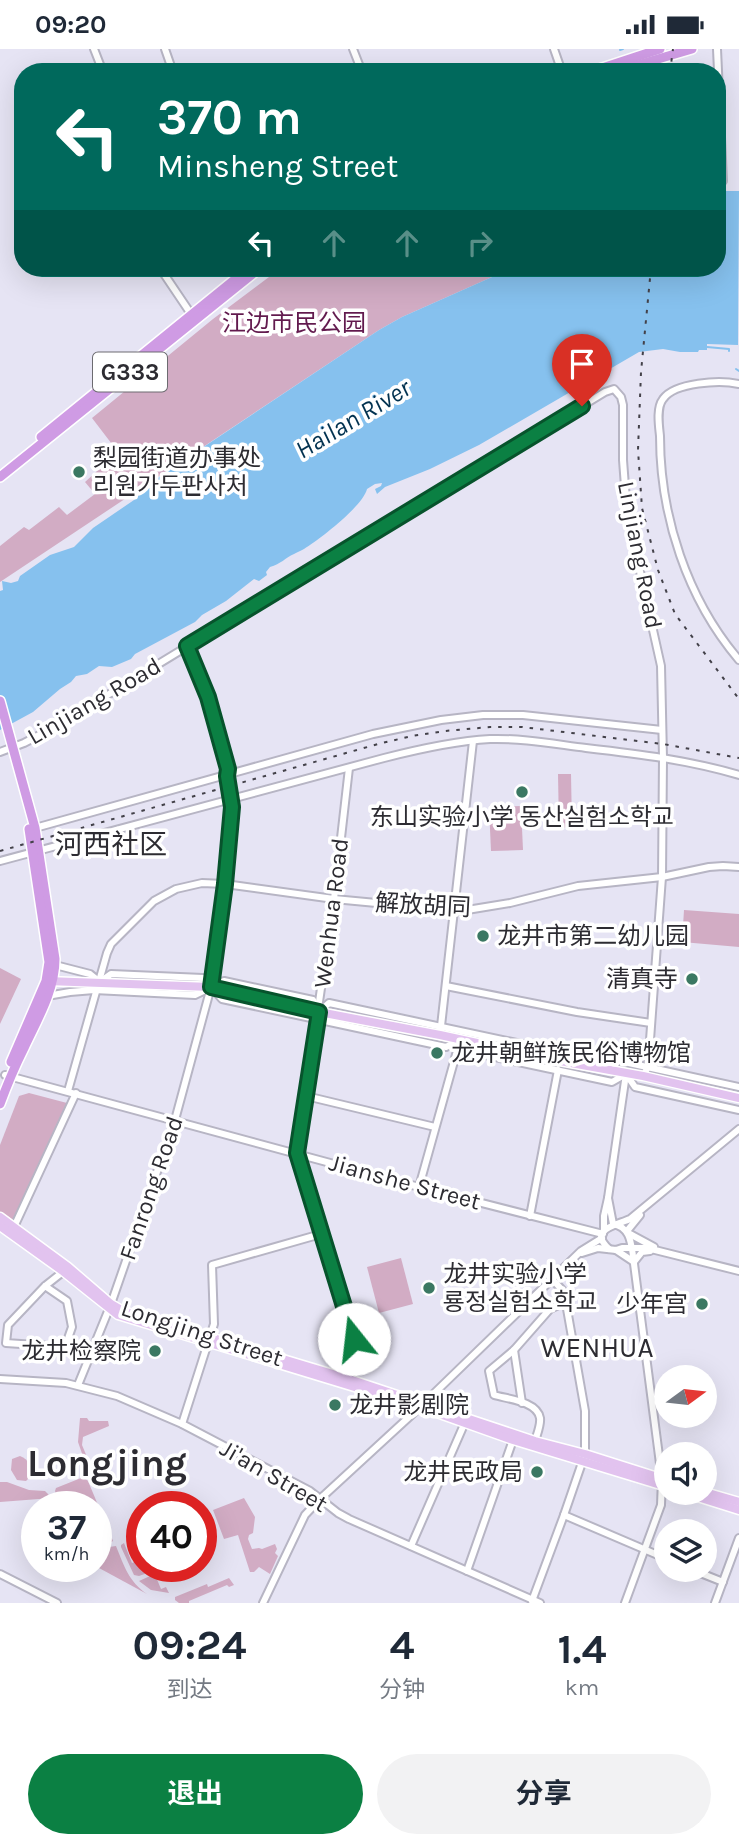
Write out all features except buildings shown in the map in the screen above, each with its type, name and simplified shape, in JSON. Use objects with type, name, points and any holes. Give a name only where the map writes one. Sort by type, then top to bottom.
[{"type":"highway","points":[[617,63],[660,49]]},
{"type":"highway","points":[[645,63],[692,49]]},
{"type":"highway","name":"G333","points":[[0,470],[238,277]]},
{"type":"highway","name":"G333","points":[[0,477],[250,277]]},
{"type":"highway","points":[[0,701],[7,750],[35,852],[55,965],[2,1088],[0,1104]]},
{"type":"highway","points":[[0,723],[7,737]]},
{"type":"highway","points":[[7,750],[35,828],[35,852],[49,962],[47,996],[8,1075]]},
{"type":"main road","points":[[49,981],[99,986],[211,987],[318,1016],[441,1031],[460,1040],[559,1061],[626,1074],[686,1081],[739,1098]]},
{"type":"main road","name":"Longjing Street","points":[[0,1217],[110,1307],[583,1457]]},
{"type":"main road","name":"Longjing Street","points":[[0,1226],[66,1269]]},
{"type":"main road","name":"Longjing Street","points":[[514,1437],[535,1441],[654,1480]]},
{"type":"main road","points":[[717,1496],[739,1502]]},
{"type":"main road","points":[[717,1503],[739,1510]]},
{"type":"street","points":[[166,277],[191,314]]},
{"type":"street","points":[[739,384],[717,382],[676,390],[661,403],[659,425],[661,476],[681,557],[700,602],[739,660]]},
{"type":"street","name":"Linjiang Road","points":[[7,750],[55,727],[614,389],[621,397],[623,405],[626,513],[661,666],[662,877],[648,1067]]},
{"type":"street","name":"Fanrong Road","points":[[78,1385],[110,1307],[175,1120],[211,987],[225,884],[232,800],[228,769],[208,697],[187,646]]},
{"type":"street","points":[[35,828],[397,728],[462,717],[544,716],[662,730]]},
{"type":"street","points":[[473,741],[441,1031],[550,1051],[559,1061]]},
{"type":"street","points":[[0,861],[421,749],[473,741],[535,741],[663,758],[739,775]]},
{"type":"street","name":"Wenhua Road","points":[[345,1381],[353,1355],[354,1339],[297,1153],[334,899],[349,768]]},
{"type":"street","name":"解放胡同","points":[[14,1227],[72,1092],[111,944],[154,901],[165,894],[191,884],[225,884],[334,899],[454,911],[510,903],[578,886],[662,877],[709,867],[739,867]]},
{"type":"street","points":[[47,996],[99,986],[90,974],[55,965]]},
{"type":"street","points":[[446,986],[577,1012],[651,1023]]},
{"type":"street","points":[[318,1016],[446,1047],[460,1040]]},
{"type":"street","points":[[460,1040],[475,1053],[558,1071],[612,1082],[626,1074]]},
{"type":"street","points":[[419,1187],[460,1040]]},
{"type":"street","points":[[530,1216],[559,1061],[569,1050],[648,1067],[686,1081],[739,1087]]},
{"type":"street","points":[[643,1076],[648,1067]]},
{"type":"street","points":[[626,1074],[635,1087],[739,1110]]},
{"type":"street","points":[[626,1074],[603,1234],[605,1245],[616,1249],[634,1262]]},
{"type":"street","name":"Jianshe Street","points":[[8,1075],[603,1234]]},
{"type":"street","points":[[306,1096],[435,1127]]},
{"type":"street","points":[[263,1603],[305,1514],[320,1499],[422,1405],[581,1251],[603,1234],[608,1226],[630,1219],[739,1129]]},
{"type":"street","points":[[608,1198],[613,1224],[622,1226],[627,1232],[659,1250]]},
{"type":"street","points":[[616,1249],[628,1242],[627,1232],[645,1207]]},
{"type":"street","points":[[627,1232],[632,1248],[658,1442]]},
{"type":"street","points":[[182,1424],[214,1324],[212,1265],[321,1234]]},
{"type":"street","points":[[577,1255],[598,1248],[659,1250],[739,1271]]},
{"type":"street","points":[[634,1262],[642,1252],[659,1250]]},
{"type":"street","points":[[45,1286],[67,1301],[72,1327],[65,1347],[6,1343],[8,1325],[45,1286],[66,1269]]},
{"type":"street","points":[[532,1601],[583,1457],[585,1411],[564,1292],[552,1279]]},
{"type":"street","points":[[535,1441],[541,1421],[539,1414],[534,1408],[494,1395],[489,1371],[514,1350],[551,1309],[565,1302]]},
{"type":"street","points":[[514,1350],[522,1403]]},
{"type":"street","name":"Ji'an Street","points":[[0,1379],[78,1385],[117,1396],[182,1424],[310,1491],[349,1519],[540,1603]]},
{"type":"street","points":[[411,1546],[465,1421]]},
{"type":"street","points":[[467,1571],[514,1437]]},
{"type":"street","points":[[625,1603],[661,1505]]},
{"type":"street","points":[[564,1515],[654,1554]]},
{"type":"street","points":[[715,1603],[739,1538]]},
{"type":"street","points":[[0,1574],[57,1603]]},
{"type":"street","points":[[717,1580],[723,1582]]},
{"type":"green space","name":"江边市民公园","points":[[269,277],[492,277],[379,330],[0,582],[0,546],[24,527],[29,530],[59,507],[67,515],[95,494],[85,482],[118,452],[92,418]]},
{"type":"green space","points":[[558,774],[571,774],[572,827],[559,828]]},
{"type":"green space","points":[[521,806],[523,850],[491,851],[489,807]]},
{"type":"green space","points":[[684,910],[739,914],[739,947],[682,942]]},
{"type":"green space","points":[[0,968],[21,979],[0,1024]]},
{"type":"green space","points":[[29,1093],[67,1103],[12,1223],[0,1216],[0,1145],[19,1096]]},
{"type":"green space","points":[[401,1258],[413,1304],[379,1313],[367,1267]]},
{"type":"green space","points":[[80,1418],[108,1421],[109,1426],[83,1437],[82,1445],[90,1464],[86,1465],[78,1442]]},
{"type":"green space","points":[[20,1456],[26,1459],[30,1467],[30,1477],[26,1481],[17,1480],[11,1470],[12,1459]]},
{"type":"green space","points":[[85,1478],[92,1491],[55,1491],[56,1488]]},
{"type":"green space","points":[[0,1482],[29,1490],[45,1491],[21,1491],[21,1500],[0,1502]]},
{"type":"green space","points":[[244,1498],[255,1517],[253,1533],[248,1539],[252,1549],[262,1549],[275,1544],[277,1549],[275,1553],[278,1556],[270,1574],[259,1567],[250,1572],[238,1535],[224,1539],[217,1521],[217,1508]]},
{"type":"green space","points":[[124,1543],[126,1558],[121,1547]]},
{"type":"green space","points":[[116,1546],[126,1569],[126,1582],[134,1582],[147,1594],[112,1575],[112,1547]]},
{"type":"green space","points":[[229,1578],[234,1585],[227,1585],[189,1603],[175,1600],[175,1597]]},
{"type":"green space","points":[[140,1582],[158,1582],[161,1589],[166,1587],[169,1593],[151,1590]]},
{"type":"water","name":"Hailan River","points":[[726,191],[739,191],[738,345],[707,344],[707,350],[698,352],[663,349],[639,352],[479,445],[385,487],[377,494],[375,489],[382,483],[375,484],[367,489],[350,513],[330,530],[304,549],[270,567],[267,575],[259,581],[254,579],[195,622],[135,654],[131,659],[112,667],[99,666],[87,674],[76,676],[33,712],[0,730],[2,581],[18,581],[20,576],[50,555],[74,547],[93,528],[134,500],[160,476],[402,317],[492,277],[726,277]]},
{"type":"waterway","points":[[707,347],[729,351]]},
{"type":"railway","points":[[671,63],[673,49]]},
{"type":"railway","points":[[650,277],[641,372],[638,450],[642,508],[658,570],[675,614],[739,699]]},
{"type":"railway","points":[[0,851],[378,744],[445,731],[522,727],[663,744],[739,758]]},
{"type":"place","name":"梨园街道办事处 리원가두판사처","points":[[79,472]]},
{"type":"place","name":"东山实验小学 동산실험소학교","points":[[522,792]]},
{"type":"place","name":"龙井市第二幼儿园","points":[[483,936]]},
{"type":"place","name":"清真寺","points":[[692,979]]},
{"type":"place","name":"龙井朝鲜族民俗博物馆","points":[[437,1053]]},
{"type":"place","name":"龙井实验小学 룡정실험소학교","points":[[429,1288]]},
{"type":"place","name":"少年宫","points":[[702,1304]]},
{"type":"place","name":"龙井检察院","points":[[155,1351]]},
{"type":"place","name":"龙井影剧院","points":[[335,1405]]},
{"type":"place","name":"龙井民政局","points":[[537,1472]]},
{"type":"district","name":"河西社区","points":[[111,844]]},
{"type":"district","name":"WENHUA","points":[[597,1347]]},
{"type":"district","name":"Longjing","points":[[107,1463]]},
{"type":"route","points":[[354,1339],[297,1153],[319,1012],[211,987],[225,884],[232,800],[228,769],[208,697],[187,646],[582,406]]}]
